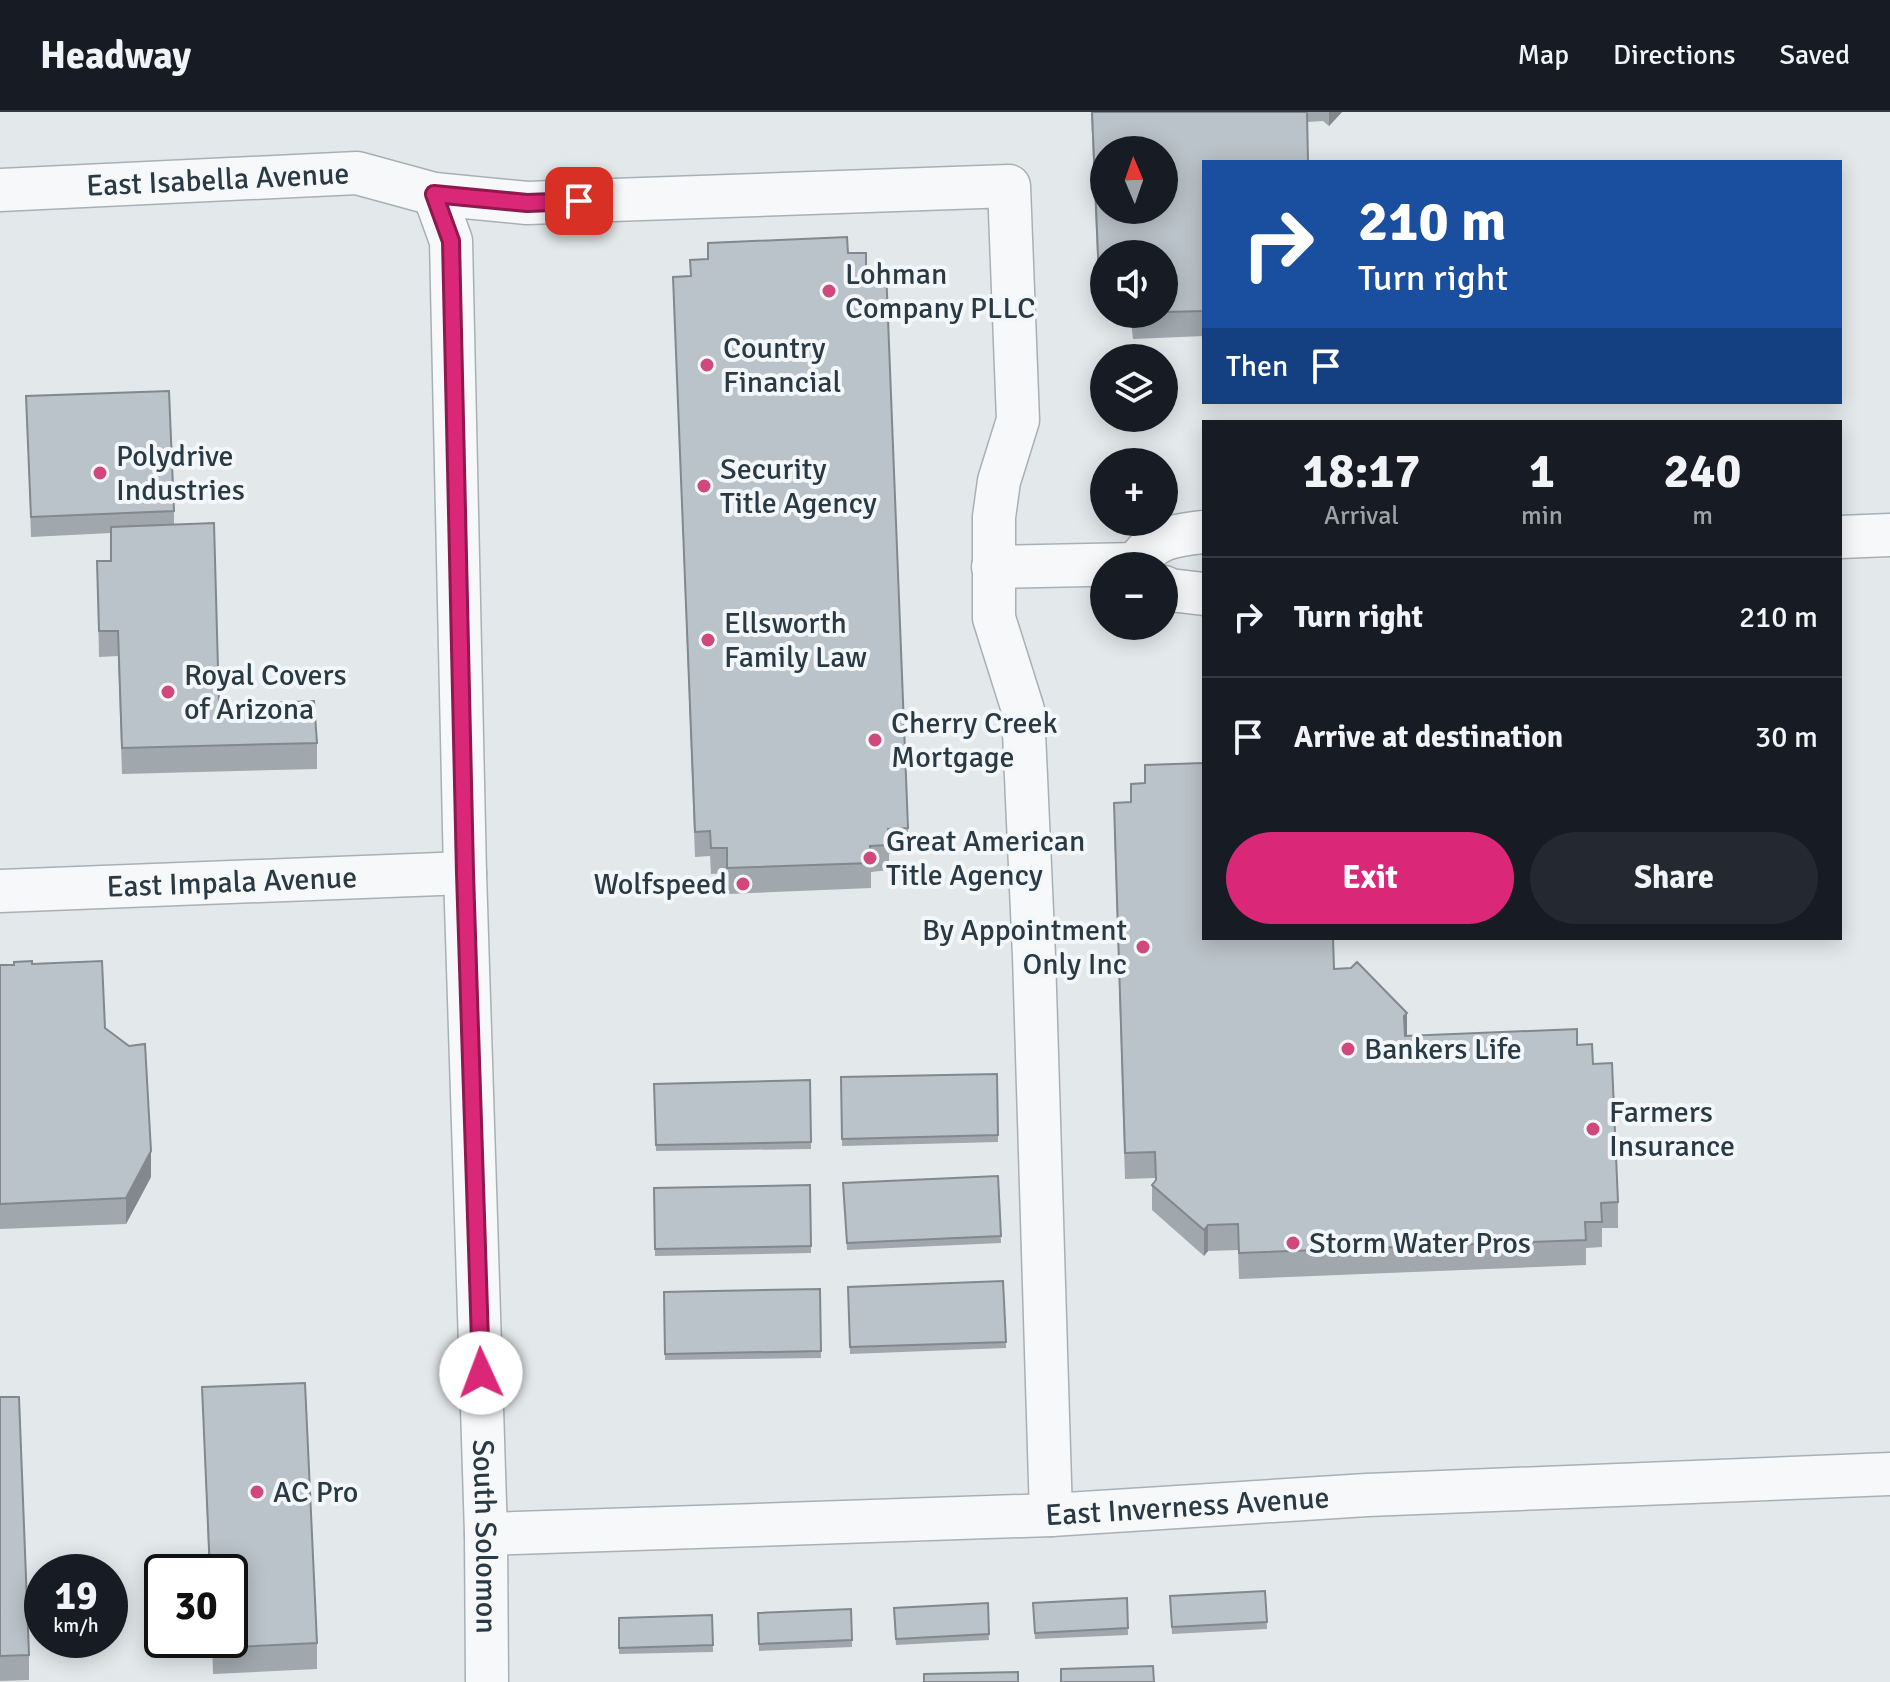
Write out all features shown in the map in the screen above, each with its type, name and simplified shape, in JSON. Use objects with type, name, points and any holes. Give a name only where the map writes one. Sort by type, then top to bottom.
[{"type":"street","name":"East Isabella Avenue","points":[[0,190],[357,173],[434,194],[527,203],[1009,186],[1018,420],[999,481],[994,517],[993,567]]},
{"type":"street","name":"South Solomon","points":[[434,194],[451,241],[465,873],[486,1534],[487,1682]]},
{"type":"street","points":[[1145,552],[1174,535],[1202,532]]},
{"type":"street","points":[[1842,537],[1890,535]]},
{"type":"street","points":[[1051,1515],[1034,956],[1023,710],[994,618],[993,567],[1090,570]]},
{"type":"street","points":[[1178,591],[1202,594]]},
{"type":"street","name":"East Impala Avenue","points":[[0,891],[465,873]]},
{"type":"street","name":"East Inverness Avenue","points":[[486,1534],[1051,1515],[1367,1495],[1890,1474]]},
{"type":"building","points":[[1092,112],[1307,112],[1308,160],[1202,160],[1202,311],[1178,312],[1178,240],[1097,240],[1097,224],[1178,224],[1178,136],[1093,136]]},
{"type":"building","points":[[847,237],[848,253],[866,253],[866,269],[886,268],[908,828],[888,829],[889,845],[870,846],[871,863],[727,868],[727,848],[711,848],[710,831],[695,832],[673,277],[691,276],[690,260],[708,259],[708,243]]},
{"type":"building","name":"Polydrive Industries","points":[[169,391],[174,511],[31,517],[26,396]]},
{"type":"building","name":"Royal Covers of Arizona","points":[[214,523],[219,705],[314,701],[317,743],[122,748],[118,631],[99,631],[97,561],[111,561],[111,527]]},
{"type":"building","points":[[1202,763],[1202,940],[1333,940],[1334,969],[1351,968],[1357,962],[1407,1013],[1404,1016],[1405,1036],[1577,1029],[1577,1045],[1592,1044],[1593,1064],[1612,1063],[1618,1202],[1601,1203],[1602,1222],[1585,1222],[1586,1240],[1239,1253],[1238,1224],[1208,1225],[1204,1230],[1152,1185],[1156,1180],[1155,1152],[1125,1153],[1114,803],[1131,802],[1131,784],[1145,783],[1145,765]]},
{"type":"building","points":[[32,961],[32,964],[102,961],[105,1028],[129,1046],[145,1044],[151,1151],[126,1198],[0,1204],[0,965]]},
{"type":"building","points":[[997,1074],[998,1135],[842,1139],[841,1077]]},
{"type":"building","points":[[810,1080],[811,1142],[656,1145],[654,1084]]},
{"type":"building","points":[[998,1176],[1001,1236],[847,1243],[843,1183]]},
{"type":"building","points":[[810,1185],[811,1246],[655,1249],[654,1188]]},
{"type":"building","points":[[1003,1281],[1006,1342],[850,1347],[848,1287]]},
{"type":"building","points":[[820,1289],[821,1351],[665,1354],[664,1292]]},
{"type":"building","name":"AC Pro","points":[[305,1383],[317,1643],[248,1646],[248,1554],[209,1554],[202,1387]]},
{"type":"building","points":[[0,1397],[19,1397],[25,1554],[24,1655],[0,1656]]},
{"type":"building","points":[[1265,1591],[1267,1622],[1172,1627],[1170,1596]]},
{"type":"building","points":[[1127,1598],[1128,1628],[1035,1633],[1033,1603]]},
{"type":"building","points":[[988,1603],[989,1634],[896,1639],[894,1608]]},
{"type":"building","points":[[851,1609],[852,1640],[759,1644],[758,1613]]},
{"type":"building","points":[[712,1615],[713,1645],[619,1648],[619,1618]]},
{"type":"building","points":[[1153,1666],[1154,1682],[1061,1682],[1061,1669]]},
{"type":"building","points":[[1018,1672],[1018,1682],[924,1682],[924,1674]]},
{"type":"place","name":"Lohman Company PLLC","points":[[829,291]]},
{"type":"place","name":"Country Financial","points":[[707,365]]},
{"type":"place","name":"Polydrive Industries","points":[[100,473]]},
{"type":"place","name":"Security Title Agency","points":[[704,486]]},
{"type":"place","name":"Ellsworth Family Law","points":[[708,640]]},
{"type":"place","name":"Royal Covers of Arizona","points":[[168,692]]},
{"type":"place","name":"Cherry Creek Mortgage","points":[[875,740]]},
{"type":"place","name":"Great American Title Agency","points":[[870,858]]},
{"type":"place","name":"Wolfspeed","points":[[743,884]]},
{"type":"place","name":"By Appointment Only Inc","points":[[1143,947]]},
{"type":"place","name":"Bankers Life","points":[[1348,1049]]},
{"type":"place","name":"Farmers Insurance","points":[[1593,1129]]},
{"type":"place","name":"Storm Water Pros","points":[[1293,1243]]},
{"type":"place","name":"AC Pro","points":[[257,1492]]},
{"type":"route","points":[[481,1373],[465,873],[451,241],[434,194],[527,203],[579,201]]}]
